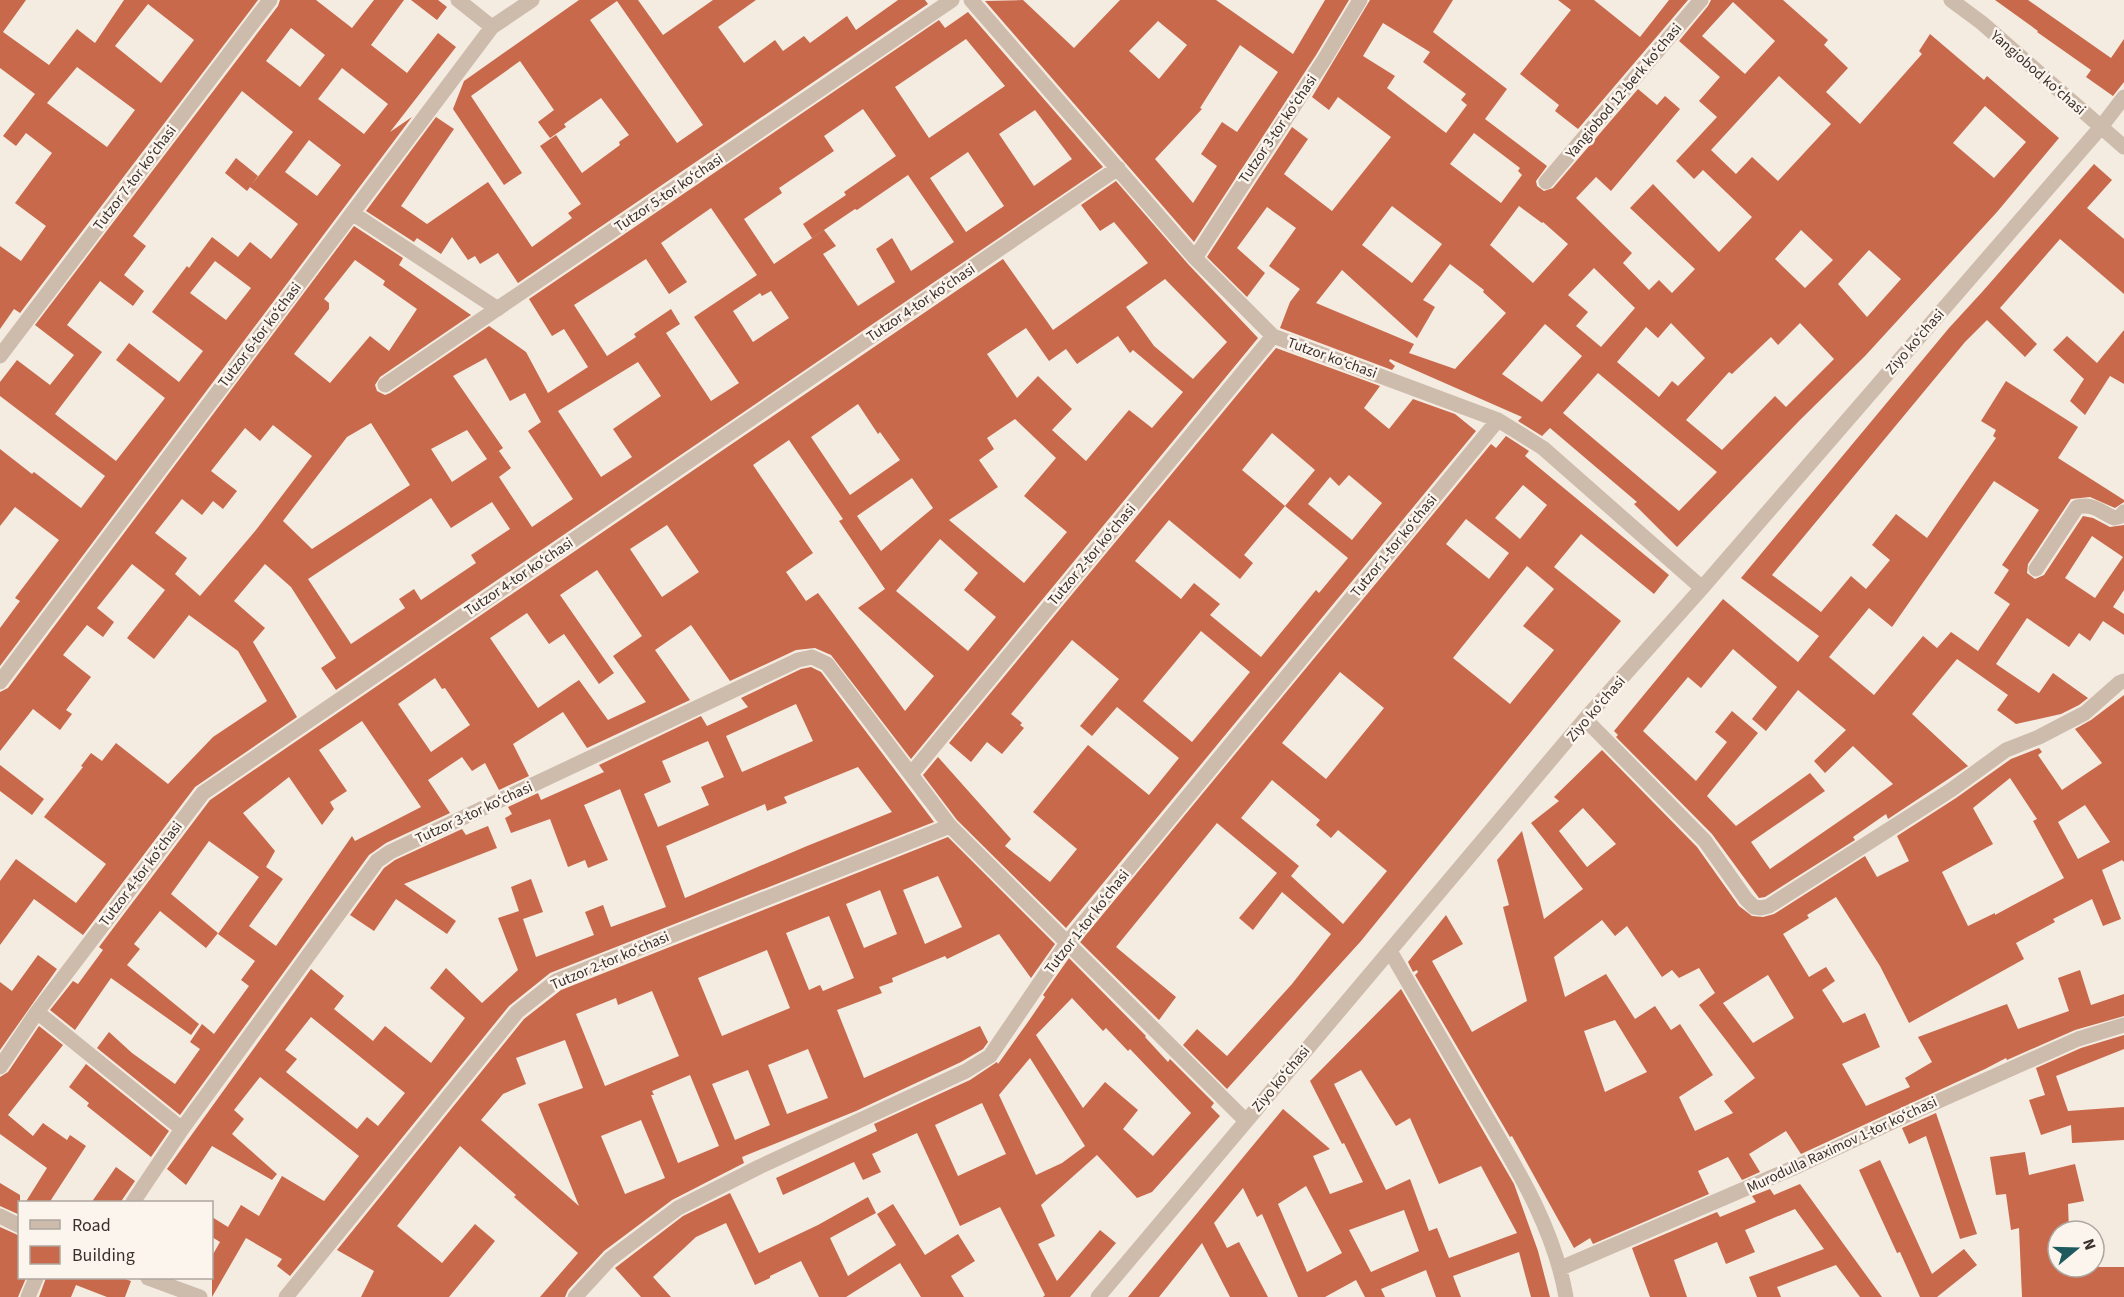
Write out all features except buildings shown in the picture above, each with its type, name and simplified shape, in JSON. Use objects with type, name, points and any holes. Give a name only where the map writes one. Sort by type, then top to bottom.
[{"type":"street","name":"Tutzor 7-tor koʻchasi","points":[[0,356],[270,0]]},
{"type":"street","points":[[458,0],[492,27]]},
{"type":"street","name":"Tutzor 6-tor koʻchasi","points":[[0,682],[492,27],[532,0]]},
{"type":"street","name":"Tutzor 5-tor koʻchasi","points":[[385,385],[952,0]]},
{"type":"street","name":"Tutzor koʻchasi","points":[[971,0],[1195,258],[1273,336],[1498,420],[1543,448],[1702,588]]},
{"type":"street","name":"Tutzor 3-tor koʻchasi","points":[[1195,258],[1324,60],[1360,0]]},
{"type":"street","name":"Yangiobod 12-berk koʻchasi","points":[[1546,182],[1701,0]]},
{"type":"street","name":"Yangiobod koʻchasi","points":[[1951,0],[1982,23],[2124,147]]},
{"type":"street","name":"Ziyo koʻchasi","points":[[1098,1297],[1586,719],[2101,127],[2124,97]]},
{"type":"street","name":"Tutzor 4-tor koʻchasi","points":[[0,1067],[38,1012],[203,793],[1118,168]]},
{"type":"street","points":[[352,213],[498,309]]},
{"type":"street","name":"Tutzor 2-tor koʻchasi","points":[[911,774],[1273,336]]},
{"type":"street","name":"Tutzor 1-tor koʻchasi","points":[[575,1297],[610,1259],[678,1208],[759,1167],[978,1065],[990,1056],[1067,944],[1498,420]]},
{"type":"street","points":[[2036,569],[2078,507],[2086,505],[2098,508],[2114,518],[2121,516],[2124,512]]},
{"type":"street","name":"Tutzor 3-tor koʻchasi","points":[[134,1201],[182,1129],[377,861],[390,852],[806,658],[819,659],[827,664],[950,826],[1246,1121]]},
{"type":"street","points":[[1586,719],[1705,841],[1754,908],[1761,908],[1768,906],[1951,790],[2006,750],[2039,737],[2085,713],[2124,681]]},
{"type":"street","name":"Tutzor 2-tor koʻchasi","points":[[286,1297],[517,1012],[556,981],[950,826]]},
{"type":"street","points":[[1390,951],[1516,1167],[1546,1227],[1561,1268],[1566,1297]]},
{"type":"street","points":[[38,1012],[182,1129]]},
{"type":"street","name":"Murodulla Raximov 1-tor koʻchasi","points":[[1561,1268],[1798,1166],[2078,1039],[2124,1025]]},
{"type":"street","points":[[0,1216],[18,1225]]},
{"type":"street","points":[[28,1297],[36,1279]]},
{"type":"street","points":[[151,1279],[200,1297]]}]
